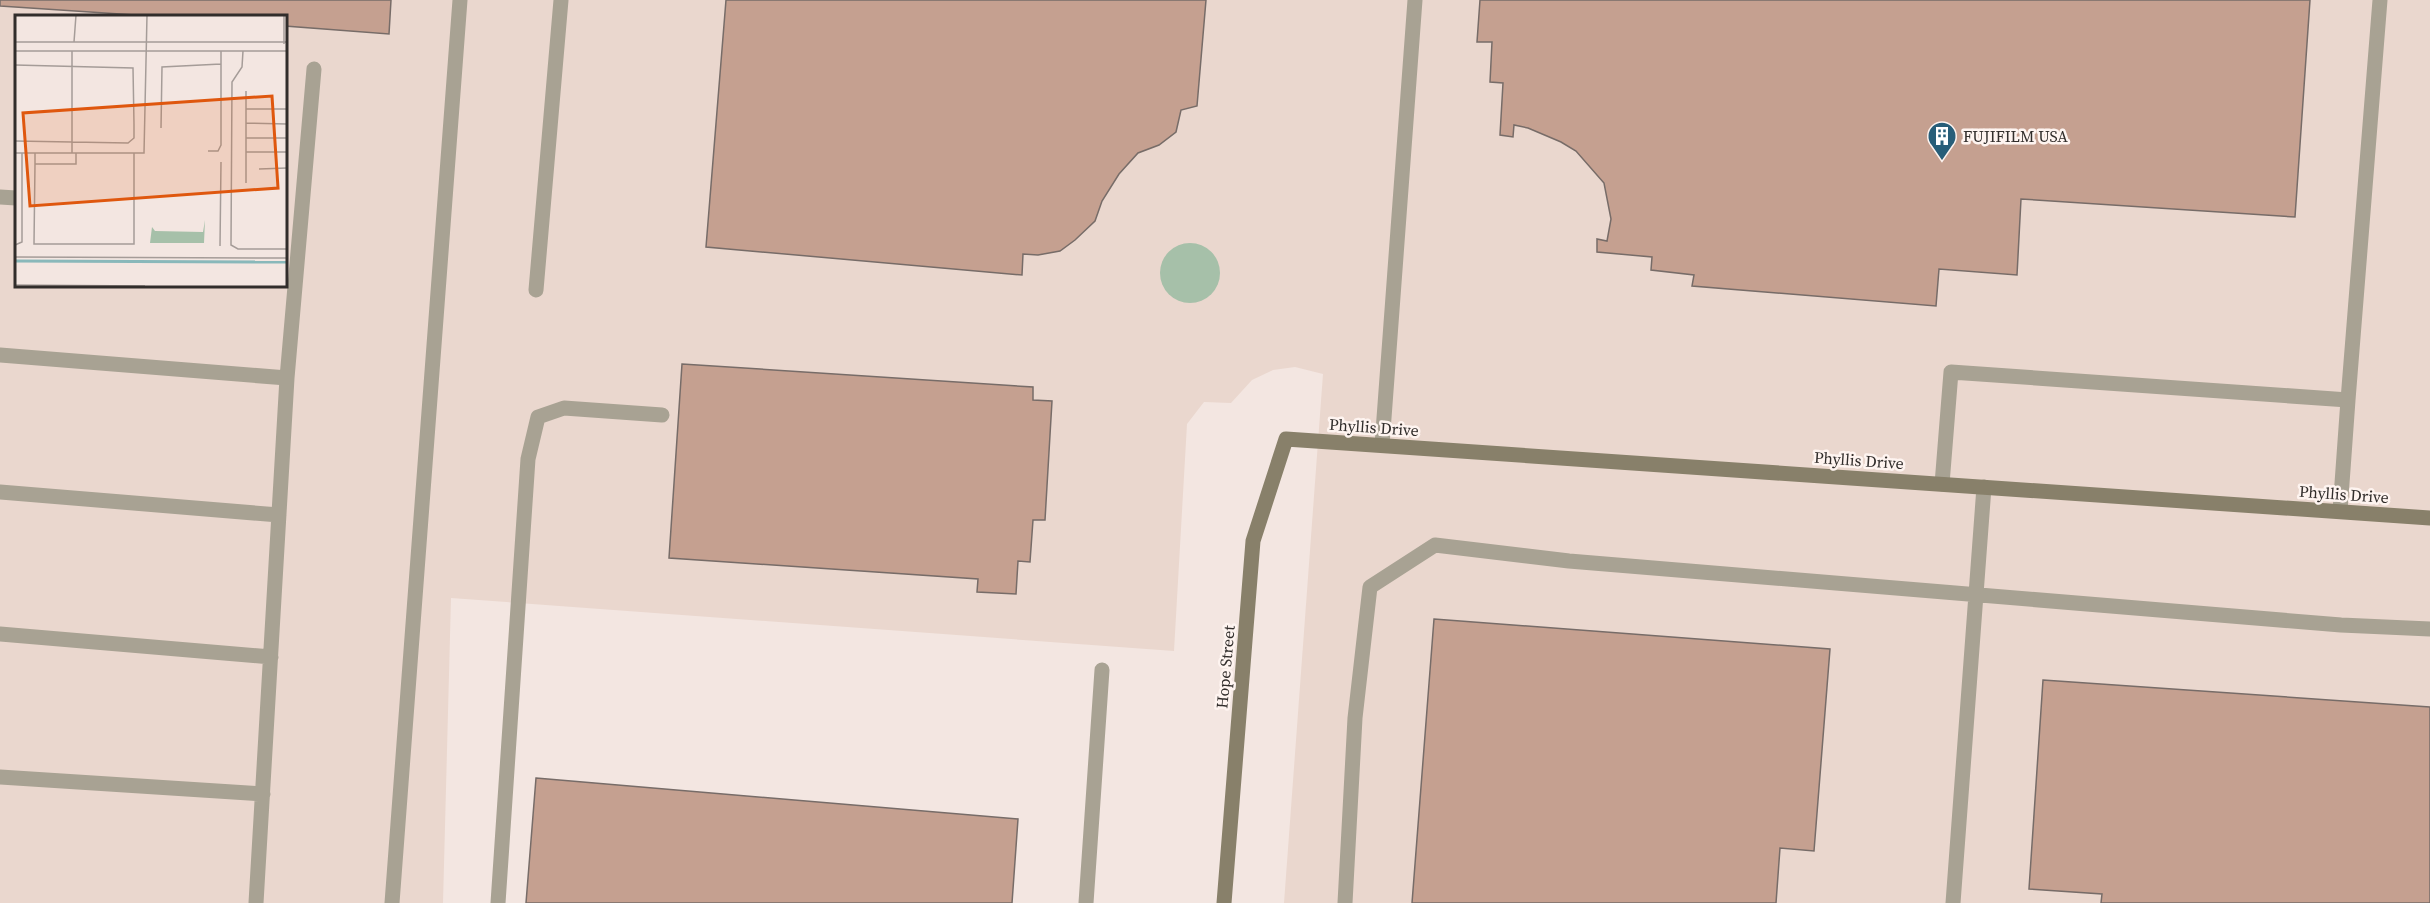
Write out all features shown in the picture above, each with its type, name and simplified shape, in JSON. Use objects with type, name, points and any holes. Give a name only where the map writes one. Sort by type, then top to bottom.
[{"type":"street","name":"Phyllis Drive","points":[[1286,439],[2430,518]]},
{"type":"street","name":"Hope Street","points":[[1224,903],[1253,541],[1286,439]]},
{"type":"lane","points":[[392,903],[460,0]]},
{"type":"lane","points":[[536,290],[561,0]]},
{"type":"lane","points":[[1382,445],[1414,0]]},
{"type":"lane","points":[[2340,512],[2380,0]]},
{"type":"lane","points":[[256,903],[287,378],[315,69]]},
{"type":"lane","points":[[0,197],[15,198]]},
{"type":"lane","points":[[0,355],[287,378]]},
{"type":"lane","points":[[1942,484],[1951,372],[2348,400]]},
{"type":"lane","points":[[498,903],[528,459],[538,417],[564,408],[662,415]]},
{"type":"lane","points":[[1953,903],[1984,487]]},
{"type":"lane","points":[[0,492],[279,515]]},
{"type":"lane","points":[[1345,903],[1355,718],[1371,587],[1435,545],[1569,561],[2341,625],[2430,629]]},
{"type":"lane","points":[[0,634],[271,657]]},
{"type":"lane","points":[[1086,903],[1102,670]]},
{"type":"lane","points":[[0,777],[263,794]]},
{"type":"shaded area","points":[[0,0],[2430,0],[2430,903],[1284,903],[1323,374],[1295,367],[1273,370],[1252,380],[1231,403],[1204,402],[1187,424],[1174,651],[451,598],[443,903],[0,903]]},
{"type":"green space","points":[[1184,243],[1196,243],[1207,248],[1215,256],[1220,273],[1218,285],[1207,298],[1196,303],[1184,303],[1173,298],[1165,290],[1160,279],[1160,267],[1165,256],[1173,248]]},
{"type":"building","points":[[0,0],[391,0],[389,34],[286,26],[286,15],[135,15],[0,6]]},
{"type":"building","points":[[726,0],[1206,0],[1197,106],[1181,110],[1176,132],[1159,145],[1138,153],[1119,174],[1102,201],[1095,221],[1075,240],[1060,251],[1038,255],[1023,254],[1022,275],[706,247]]},
{"type":"building","name":"FUJIFILM USA","points":[[1480,0],[2310,0],[2295,217],[2021,199],[2017,275],[1939,269],[1936,306],[1692,286],[1694,275],[1651,270],[1652,257],[1597,252],[1597,239],[1607,241],[1611,219],[1604,183],[1576,151],[1528,128],[1514,125],[1513,137],[1500,135],[1503,83],[1490,82],[1492,42],[1477,42]]},
{"type":"building","points":[[682,364],[1033,387],[1033,400],[1052,401],[1045,520],[1033,520],[1030,562],[1018,561],[1016,594],[977,592],[978,579],[669,558]]},
{"type":"building","points":[[1434,619],[1830,649],[1814,851],[1780,848],[1776,903],[1412,903]]},
{"type":"building","points":[[2043,680],[2430,707],[2430,903],[2101,903],[2102,894],[2029,889]]},
{"type":"building","points":[[536,778],[1018,819],[1012,903],[526,903]]},
{"type":"place","name":"FUJIFILM USA","points":[[1942,162]]}]
